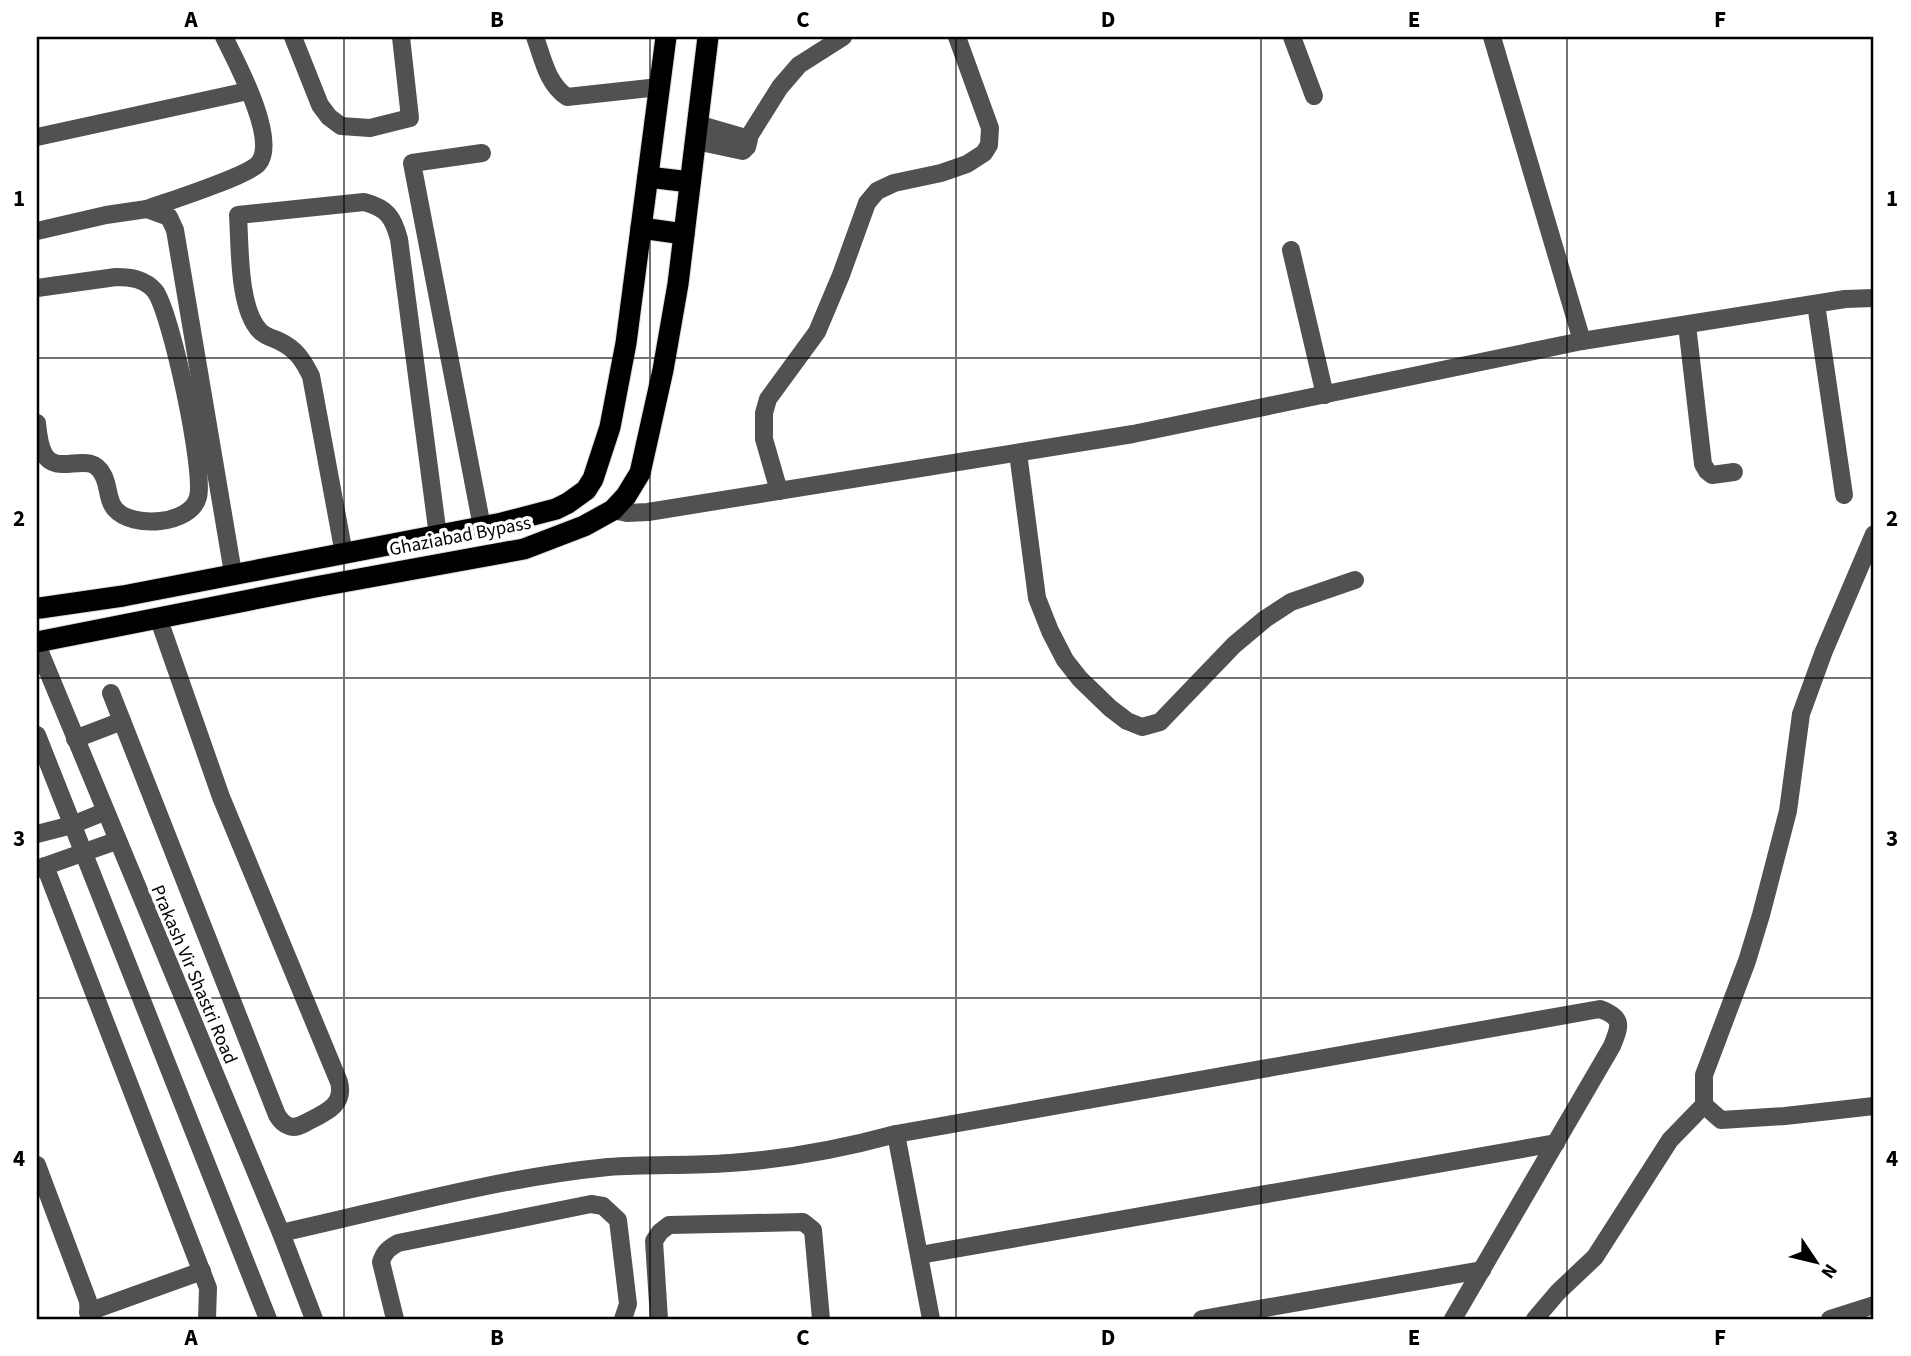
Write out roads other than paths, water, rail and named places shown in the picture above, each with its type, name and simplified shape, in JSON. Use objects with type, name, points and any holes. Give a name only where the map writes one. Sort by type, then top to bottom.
[{"type":"highway","name":"Ghaziabad Bypass","points":[[38,607],[123,596],[482,527],[556,509],[586,490],[593,478],[610,427],[626,343],[666,37]]},
{"type":"highway","name":"Ghaziabad Bypass","points":[[37,643],[158,617],[524,549],[584,526],[613,510],[626,496],[640,473],[663,370],[684,234],[708,37]]},
{"type":"highway","points":[[648,177],[690,182]]},
{"type":"highway","points":[[641,228],[684,234]]},
{"type":"highway","points":[[37,643],[45,620],[38,607]]},
{"type":"street","points":[[37,231],[106,215],[147,209],[257,166],[264,142],[262,129],[224,37]]},
{"type":"street","points":[[293,37],[320,105],[341,125],[370,128],[410,118],[401,37]]},
{"type":"street","points":[[535,37],[549,76],[557,90],[567,97],[659,87]]},
{"type":"street","points":[[697,132],[748,138],[780,87],[799,65],[843,37]]},
{"type":"street","points":[[779,491],[764,439],[764,413],[768,399],[817,332],[867,203],[877,191],[894,183],[941,173],[967,163],[984,153],[989,145],[990,128],[957,37]]},
{"type":"street","points":[[1292,37],[1314,96]]},
{"type":"street","points":[[1492,37],[1582,341]]},
{"type":"street","points":[[37,137],[248,92]]},
{"type":"street","points":[[482,153],[412,163],[482,527]]},
{"type":"street","points":[[344,554],[311,376],[292,348],[266,336],[258,329],[248,311],[243,285],[238,215],[364,202],[379,206],[394,221],[399,239],[438,536]]},
{"type":"street","points":[[147,209],[169,217],[175,230],[233,573]]},
{"type":"street","points":[[1291,250],[1325,395]]},
{"type":"street","points":[[37,288],[130,277],[144,282],[156,292],[165,313],[192,427],[200,475],[198,500],[188,512],[174,520],[142,521],[128,517],[116,510],[99,468],[90,462],[51,462],[44,455],[37,423]]},
{"type":"street","points":[[613,510],[628,513],[649,512],[1133,434],[1582,341],[1816,304],[1874,298]]},
{"type":"street","points":[[1816,304],[1844,495]]},
{"type":"street","points":[[1687,324],[1703,464],[1712,475],[1734,472]]},
{"type":"street","points":[[1018,453],[1037,598],[1050,631],[1065,660],[1080,679],[1110,708],[1127,721],[1142,727],[1160,722],[1234,645],[1265,619],[1291,602],[1355,580]]},
{"type":"street","points":[[1535,1319],[1558,1292],[1595,1257],[1670,1140],[1704,1105],[1704,1075],[1747,961],[1788,811],[1801,714],[1824,651],[1874,534]]},
{"type":"street","points":[[111,692],[277,1115],[292,1128],[327,1113],[339,1101],[339,1082],[221,797],[158,617]]},
{"type":"street","name":"Prakash Vir Shastri Road","points":[[37,643],[314,1319]]},
{"type":"street","points":[[75,739],[122,721]]},
{"type":"street","points":[[37,735],[268,1319]]},
{"type":"street","points":[[37,832],[72,825],[104,812]]},
{"type":"street","points":[[116,841],[41,868],[202,1271],[208,1288],[206,1319]]},
{"type":"street","points":[[281,1233],[451,1193],[544,1175],[609,1167],[729,1163],[843,1149],[896,1134],[1600,1009],[1617,1018],[1619,1028],[1612,1046],[1453,1319]]},
{"type":"street","points":[[1704,1105],[1721,1120],[1736,1121],[1874,1106]]},
{"type":"street","points":[[896,1134],[931,1319]]},
{"type":"street","points":[[920,1255],[1556,1143]]},
{"type":"street","points":[[37,1165],[88,1301],[88,1316],[202,1271]]},
{"type":"street","points":[[395,1319],[381,1262],[389,1248],[398,1243],[591,1204],[603,1206],[618,1220],[628,1304],[623,1319]]},
{"type":"street","points":[[659,1319],[654,1241],[669,1225],[803,1222],[813,1230],[821,1319]]},
{"type":"street","points":[[1202,1319],[1482,1270]]},
{"type":"street","points":[[1830,1319],[1874,1305]]}]
